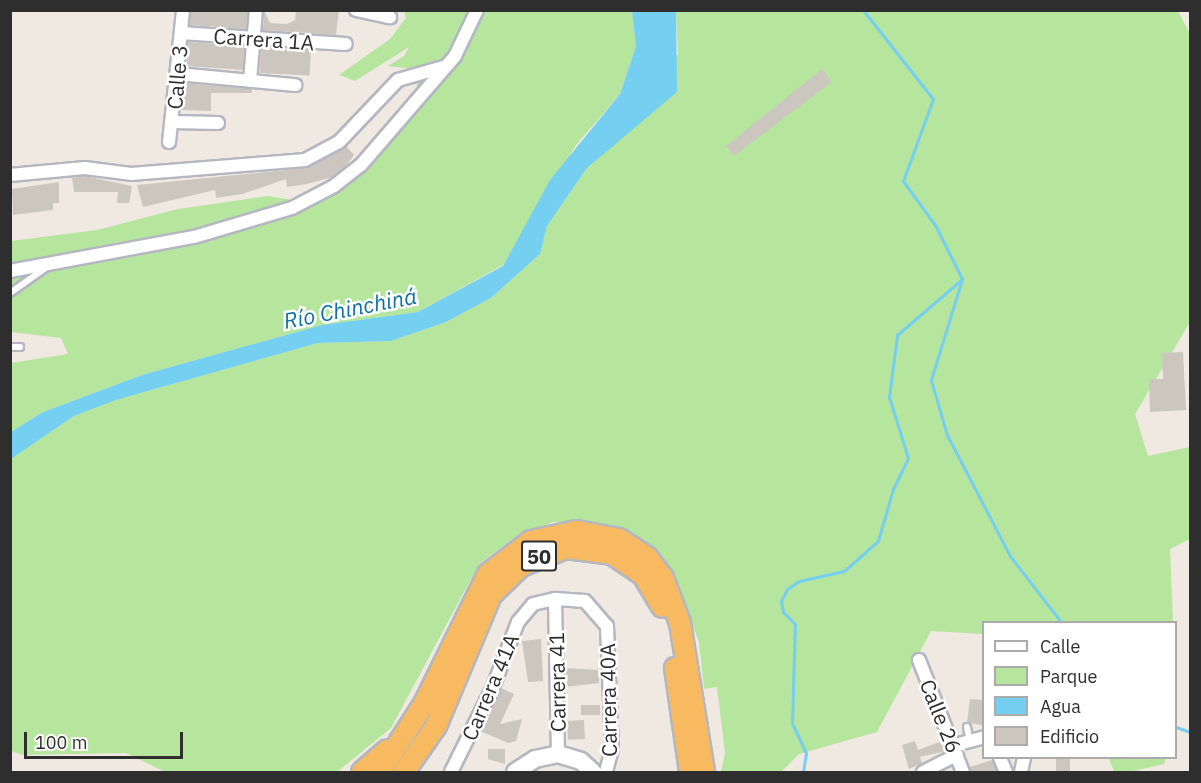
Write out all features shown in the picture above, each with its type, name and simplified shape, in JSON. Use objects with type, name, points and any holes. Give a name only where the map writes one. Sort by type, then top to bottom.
[{"type":"highway","name":"50","points":[[380,772],[413,722],[478,587],[501,560],[531,541],[587,531],[633,547],[647,557],[663,578],[680,623],[704,772]]},
{"type":"highway","name":"50","points":[[404,772],[436,726],[490,595],[536,556],[579,548],[612,554],[629,563],[661,604],[673,651],[690,772]]},
{"type":"highway","points":[[362,772],[413,722]]},
{"type":"main road","name":"Carrera 41","points":[[514,772],[535,759],[555,759]]},
{"type":"main road","points":[[529,772],[555,759],[581,761],[593,772]]},
{"type":"main road","points":[[555,759],[579,772]]},
{"type":"street","name":"Calle 3","points":[[169,142],[173,122],[183,10]]},
{"type":"street","points":[[250,81],[256,10]]},
{"type":"street","points":[[356,10],[390,17]]},
{"type":"street","points":[[10,271],[57,260],[194,237],[292,208],[361,165],[443,67],[455,56],[477,10]]},
{"type":"street","name":"Carrera 1A","points":[[181,33],[346,44]]},
{"type":"street","points":[[10,175],[85,168],[130,174],[305,160],[339,142],[398,80],[443,67]]},
{"type":"street","points":[[178,74],[295,86]]},
{"type":"street","points":[[173,122],[218,123]]},
{"type":"street","name":"Carrera 41A","points":[[451,772],[494,687],[507,644],[533,604],[555,598]]},
{"type":"street","name":"Carrera 40A","points":[[555,598],[585,601],[607,626],[612,749],[606,772]]},
{"type":"street","name":"Carrera 41","points":[[555,598],[555,759]]},
{"type":"street","name":"Calle 26","points":[[919,660],[956,749],[963,772]]},
{"type":"street","points":[[923,772],[956,749],[968,732],[982,736]]},
{"type":"lane","points":[[10,293],[57,260]]},
{"type":"lane","points":[[10,347],[20,347]]},
{"type":"green space","points":[[404,11],[632,11],[636,46],[620,94],[576,145],[503,265],[418,312],[322,325],[142,375],[43,412],[11,432],[11,363],[68,354],[61,338],[11,332],[11,241],[97,230],[178,209],[268,196],[311,203],[352,179],[420,100],[414,69],[388,66],[404,56],[409,47],[355,81],[339,75],[390,39],[406,18]]},
{"type":"green space","points":[[676,11],[1178,11],[1190,34],[1190,322],[1135,414],[1148,456],[1190,447],[1190,539],[1170,549],[1173,621],[982,621],[982,634],[931,631],[877,732],[799,754],[781,772],[721,772],[725,753],[717,687],[704,689],[699,642],[676,581],[661,561],[622,534],[595,524],[553,522],[514,538],[479,564],[391,728],[337,772],[165,772],[126,753],[23,755],[11,751],[11,459],[74,416],[116,400],[318,343],[391,341],[446,322],[491,298],[540,254],[547,226],[587,168],[628,131],[678,54]]},
{"type":"green space","points":[[1109,759],[1166,759],[1164,764],[1129,772],[1114,772]]},
{"type":"water","points":[[632,11],[676,11],[677,92],[587,168],[547,226],[540,254],[491,298],[446,322],[391,341],[318,343],[116,400],[74,416],[11,459],[11,432],[43,412],[142,375],[322,325],[418,312],[503,266],[550,180],[620,94],[636,46]]},
{"type":"building","points":[[191,10],[248,10],[246,29],[190,25]]},
{"type":"building","points":[[264,10],[270,23],[287,24],[295,20],[296,10],[339,10],[336,35],[263,30]]},
{"type":"building","points":[[188,42],[245,46],[243,70],[186,66]]},
{"type":"building","points":[[261,47],[311,50],[310,76],[260,73]]},
{"type":"building","points":[[822,69],[832,82],[734,156],[726,146]]},
{"type":"building","points":[[184,83],[252,89],[252,93],[211,93],[211,111],[181,110]]},
{"type":"building","points":[[346,146],[354,155],[346,166],[333,177],[307,184],[287,187],[286,179],[242,194],[216,198],[215,190],[143,207],[137,185],[306,168]]},
{"type":"building","points":[[85,176],[132,186],[129,203],[117,203],[118,192],[74,192],[72,178]]},
{"type":"building","points":[[59,182],[59,203],[53,203],[53,210],[13,215],[12,189]]},
{"type":"building","points":[[1183,352],[1186,410],[1150,412],[1149,379],[1163,379],[1162,353]]},
{"type":"building","points":[[541,639],[543,681],[528,682],[522,641]]},
{"type":"building","points":[[565,668],[599,670],[599,683],[565,687]]},
{"type":"building","points":[[501,688],[514,694],[500,724],[522,719],[516,741],[508,743],[480,731]]},
{"type":"building","points":[[970,699],[982,700],[982,726],[967,722]]},
{"type":"building","points":[[581,705],[600,705],[600,715],[581,715]]},
{"type":"building","points":[[584,720],[585,739],[568,740],[567,721]]},
{"type":"building","points":[[915,741],[918,750],[942,741],[946,751],[920,757],[922,763],[909,769],[902,745]]},
{"type":"building","points":[[488,749],[505,749],[505,764],[488,759]]},
{"type":"building","points":[[1056,759],[1070,759],[1070,772],[1056,772]]},
{"type":"building","points":[[992,760],[997,772],[971,772],[970,767]]},
{"type":"waterway","points":[[863,10],[933,99],[903,181],[935,225],[962,279],[931,380],[947,435],[1010,556],[1060,621]]},
{"type":"waterway","points":[[803,772],[806,753],[792,723],[795,624],[783,612],[781,601],[787,589],[799,581],[844,571],[878,541],[893,489],[908,458],[889,397],[897,335],[962,279]]},
{"type":"waterway","points":[[1177,727],[1190,732]]},
{"type":"water label","name":"Río Chinchiná","points":[[350,308]]}]
